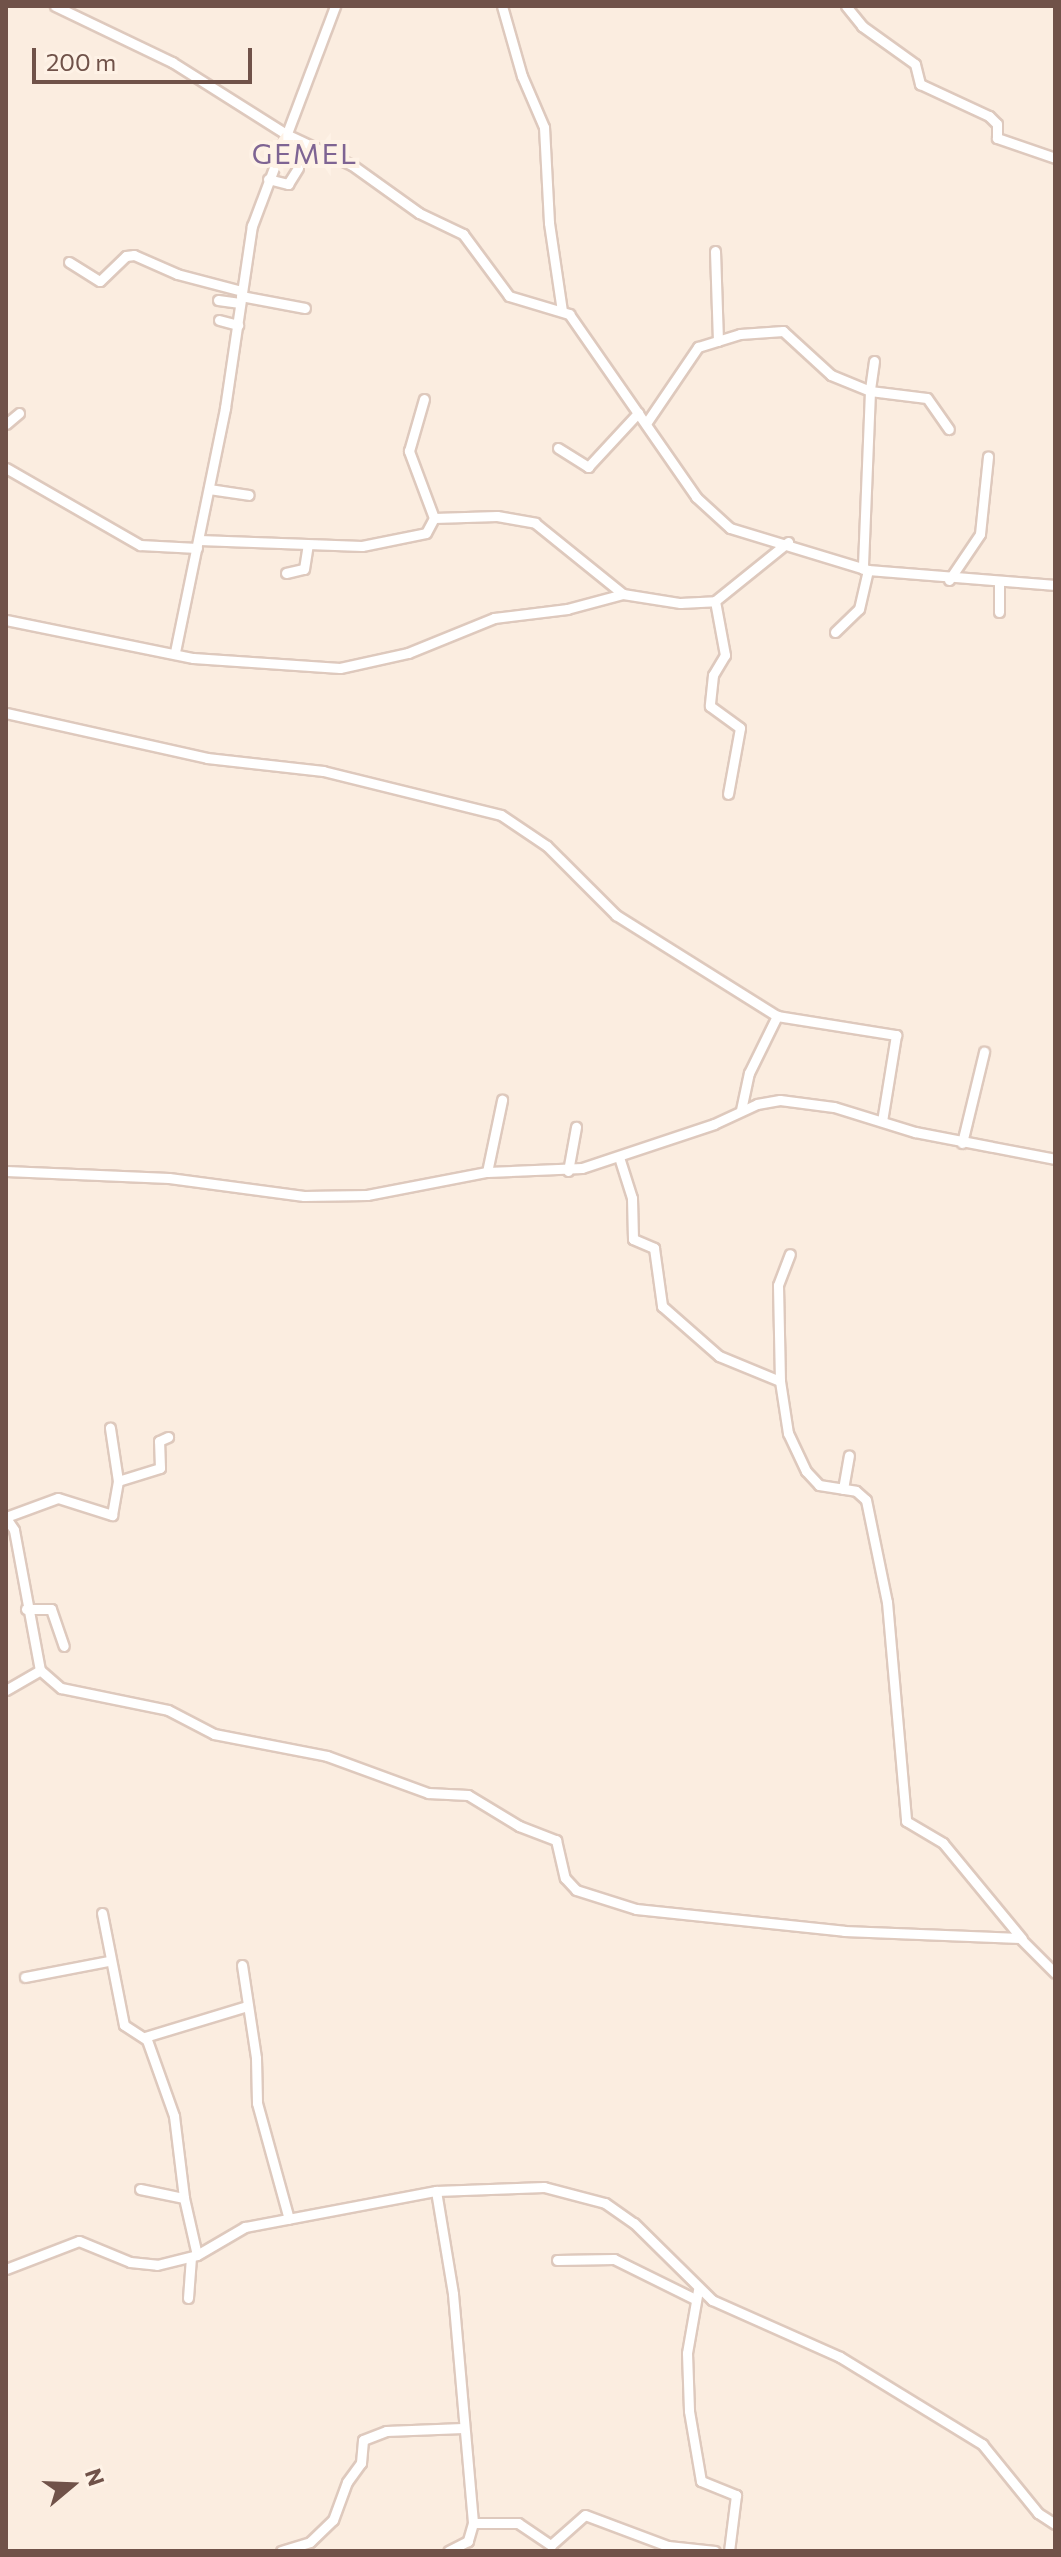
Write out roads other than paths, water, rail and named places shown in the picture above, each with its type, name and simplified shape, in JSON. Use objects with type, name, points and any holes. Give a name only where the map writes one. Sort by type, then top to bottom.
[{"type":"street","points":[[55,6],[172,62],[286,134],[352,165],[419,213],[463,234],[513,298],[562,311]]},
{"type":"street","points":[[175,652],[209,489],[238,325],[249,239],[268,179],[335,6]]},
{"type":"street","points":[[502,6],[522,76],[544,127],[550,233],[562,311],[716,518],[746,536],[788,542],[866,569],[949,580],[1055,585]]},
{"type":"street","points":[[846,6],[862,26],[915,64],[920,84],[989,116],[997,124],[997,138],[1055,158]]},
{"type":"street","points":[[268,179],[288,184],[298,168]]},
{"type":"street","points":[[715,251],[718,341]]},
{"type":"street","points":[[69,262],[100,281],[124,258],[134,255],[241,297],[305,308]]},
{"type":"street","points":[[218,300],[241,297]]},
{"type":"street","points":[[219,320],[238,325]]},
{"type":"street","points":[[647,422],[694,351],[718,341],[780,330],[831,375],[870,391],[927,398],[949,429]]},
{"type":"street","points":[[835,632],[859,609],[866,569],[870,391],[874,361]]},
{"type":"street","points":[[6,468],[140,545],[390,543],[426,533],[434,518],[409,451],[424,399]]},
{"type":"street","points":[[6,424],[19,413]]},
{"type":"street","points":[[558,448],[588,467],[638,413]]},
{"type":"street","points":[[949,580],[980,534],[988,456]]},
{"type":"street","points":[[209,489],[249,495]]},
{"type":"street","points":[[434,518],[486,515],[535,523],[623,594]]},
{"type":"street","points":[[6,620],[175,652],[348,667],[408,653],[494,618],[567,609],[623,594],[680,603],[715,601],[788,542]]},
{"type":"street","points":[[286,573],[304,569],[308,545]]},
{"type":"street","points":[[999,584],[999,612]]},
{"type":"street","points":[[715,601],[725,655],[713,675],[710,706],[740,728],[728,794]]},
{"type":"street","points":[[6,713],[207,758],[323,771],[501,815],[547,846],[616,915],[777,1016],[896,1035],[882,1121]]},
{"type":"street","points":[[741,1110],[749,1073],[777,1016]]},
{"type":"street","points":[[962,1143],[984,1052]]},
{"type":"street","points":[[487,1172],[502,1100]]},
{"type":"street","points":[[6,1171],[169,1178],[335,1197],[420,1188],[487,1172],[568,1171],[619,1157],[763,1102],[794,1101],[962,1143],[1055,1159]]},
{"type":"street","points":[[568,1171],[576,1127]]},
{"type":"street","points":[[619,1157],[632,1198],[633,1239],[655,1249],[660,1304],[719,1356],[780,1381]]},
{"type":"street","points":[[790,1254],[778,1285],[780,1381],[788,1433],[806,1471],[819,1485],[843,1489],[866,1500],[882,1567],[906,1821],[943,1843],[1022,1939],[1055,1973]]},
{"type":"street","points":[[110,1428],[118,1481],[112,1516],[58,1498],[6,1517],[14,1530],[26,1609],[40,1670],[61,1688],[168,1710],[214,1734],[327,1756],[428,1793],[468,1795],[514,1824],[554,1838],[565,1878],[576,1890],[636,1909],[714,1921],[1022,1939]]},
{"type":"street","points":[[118,1481],[160,1468],[159,1441],[168,1437]]},
{"type":"street","points":[[843,1489],[849,1456]]},
{"type":"street","points":[[26,1609],[51,1609],[64,1646]]},
{"type":"street","points":[[6,1690],[40,1670]]},
{"type":"street","points":[[102,1913],[108,1961],[124,2025],[145,2037],[177,2127],[194,2256],[188,2298]]},
{"type":"street","points":[[25,1977],[108,1961]]},
{"type":"street","points":[[242,1965],[257,2103],[289,2219]]},
{"type":"street","points":[[145,2037],[247,2006]]},
{"type":"street","points":[[6,2269],[79,2241],[143,2264],[194,2256],[238,2230],[436,2191],[505,2186],[593,2198],[634,2223],[696,2294],[686,2369],[691,2427],[701,2481],[736,2495],[729,2551]]},
{"type":"street","points":[[140,2189],[184,2198]]},
{"type":"street","points":[[436,2191],[453,2294],[473,2523],[468,2541],[448,2551]]},
{"type":"street","points":[[557,2260],[614,2259],[840,2357],[963,2431],[1000,2460],[1038,2513],[1055,2524]]},
{"type":"street","points":[[281,2551],[310,2542],[333,2520],[347,2482],[361,2463],[363,2440],[386,2431],[463,2428]]},
{"type":"street","points":[[473,2523],[516,2522],[551,2545],[585,2515],[668,2546],[715,2551]]},
{"type":"waterway","points":[[920,1139],[1055,1164]]},
{"type":"district","name":"GEMEL","points":[[305,153]]}]
